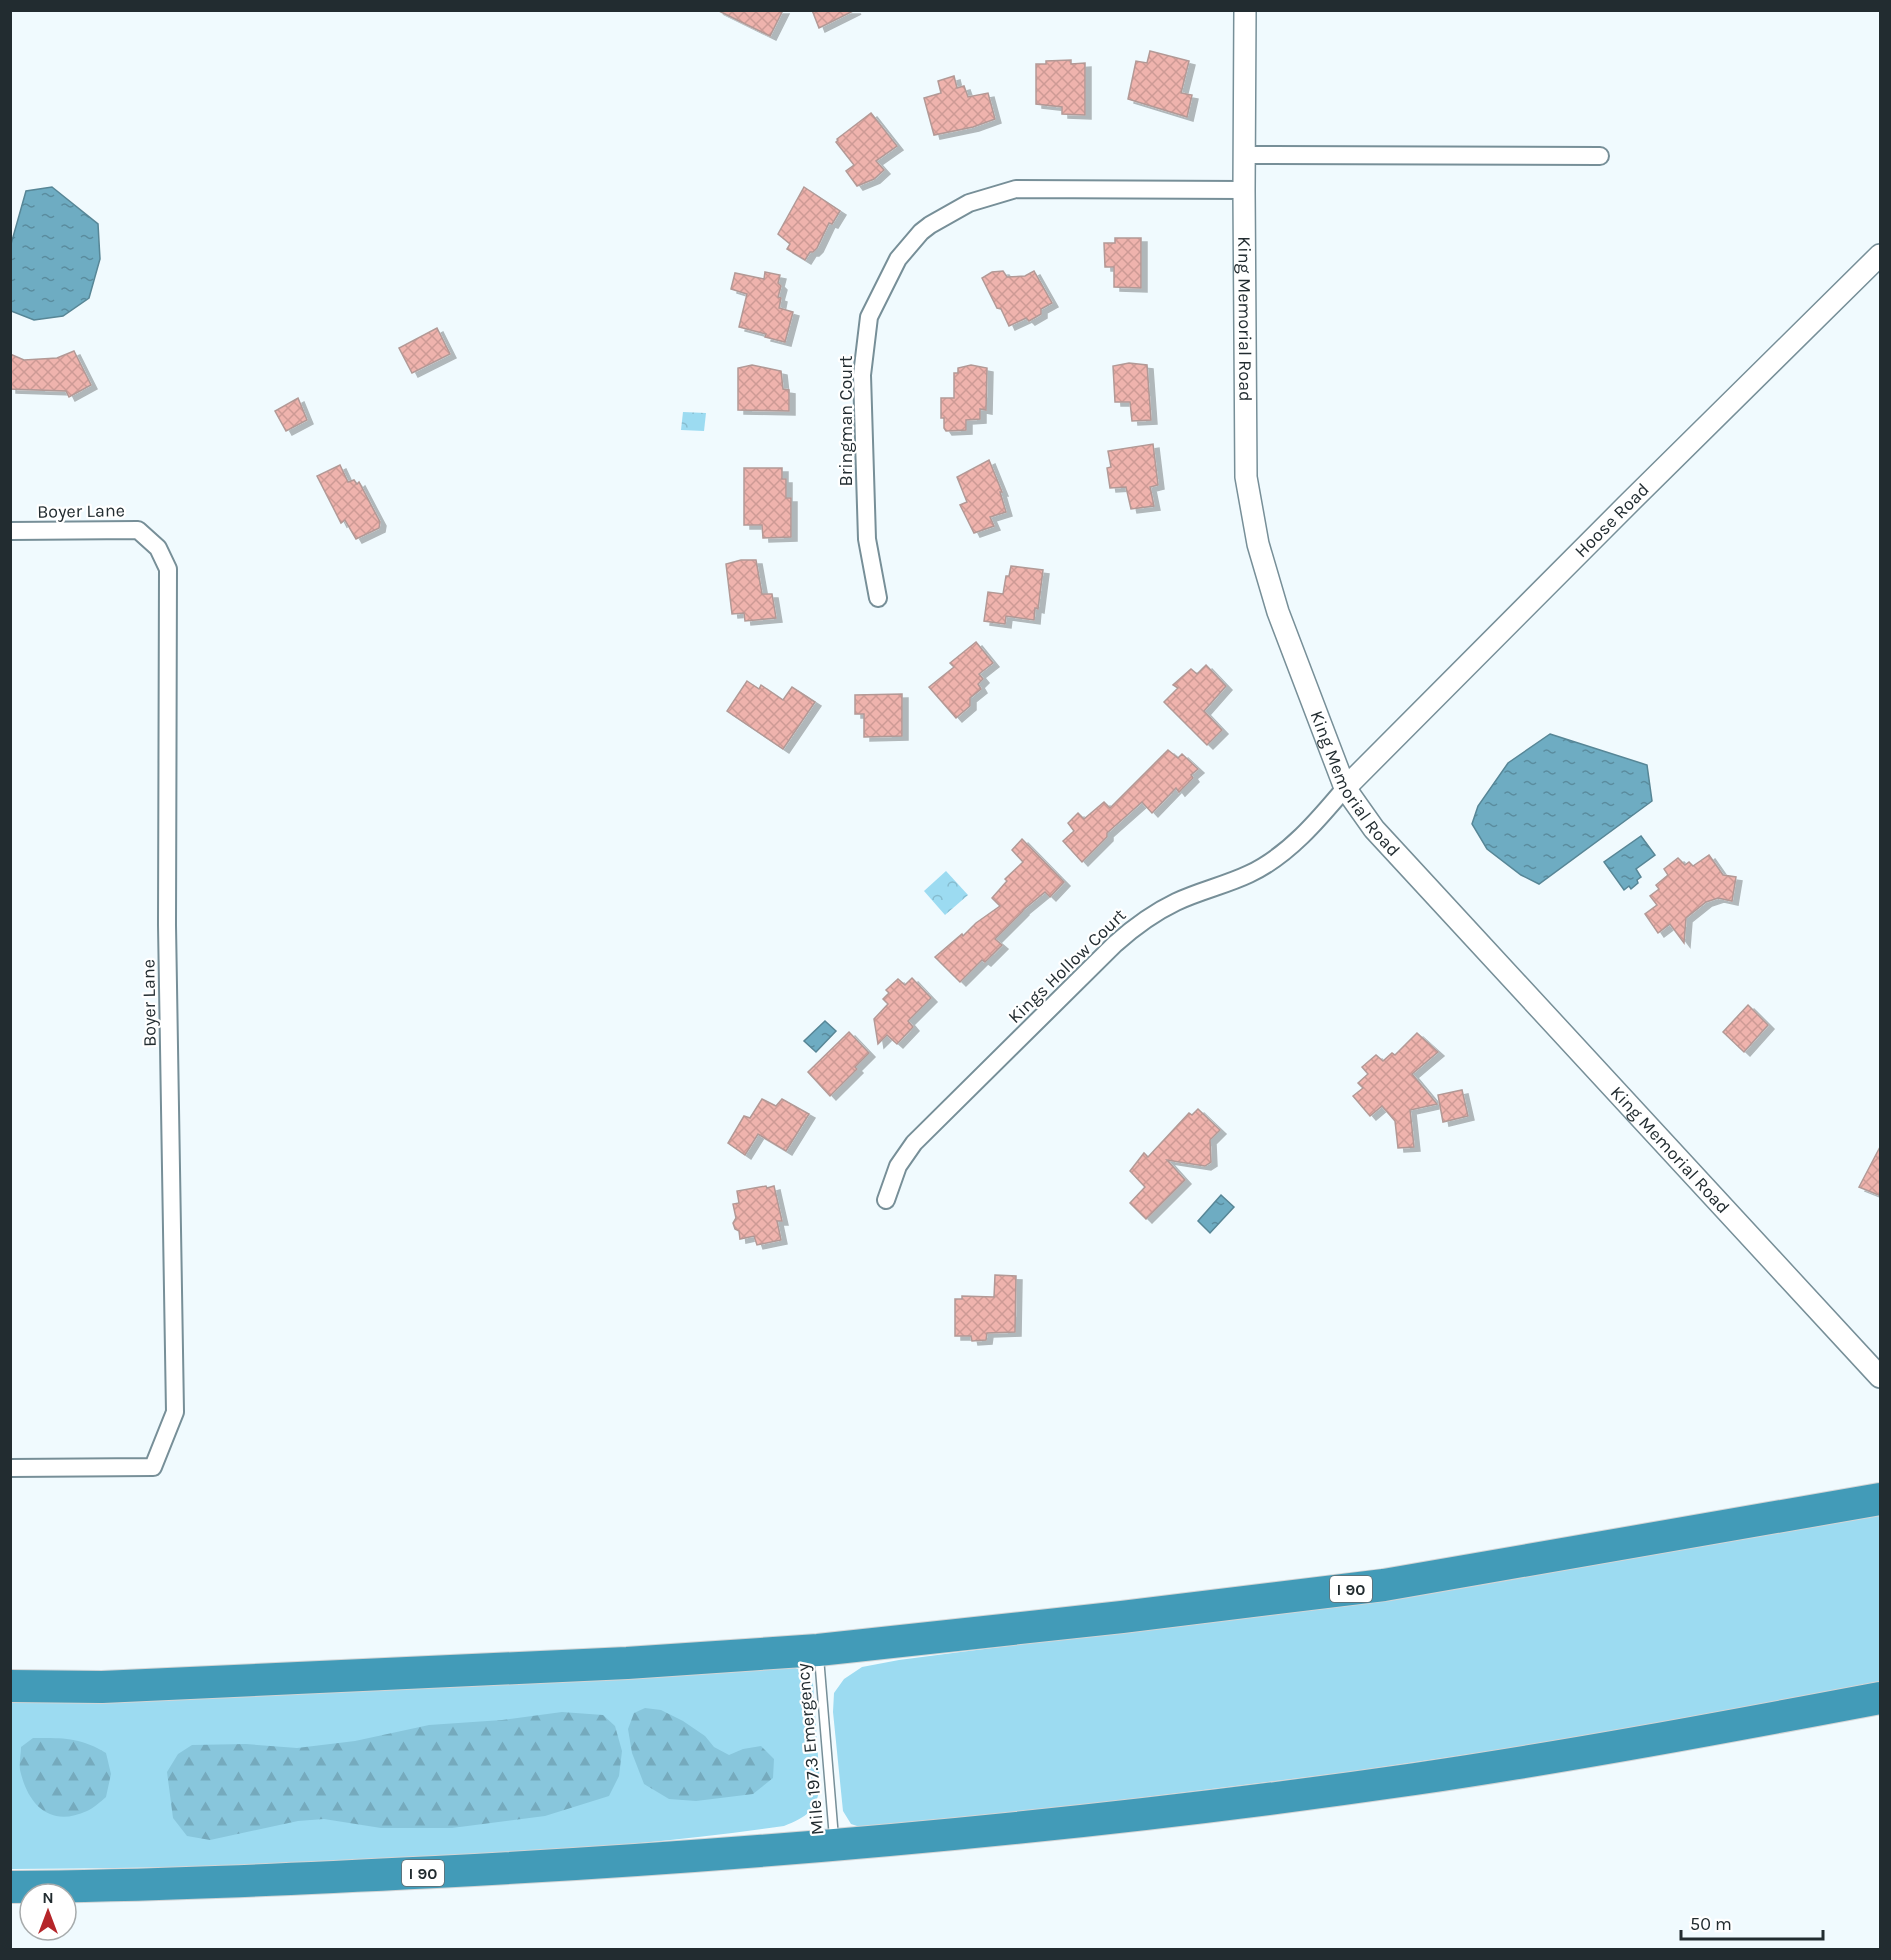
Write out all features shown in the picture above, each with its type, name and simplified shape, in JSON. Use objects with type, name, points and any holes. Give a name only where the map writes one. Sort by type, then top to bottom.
[{"type":"highway","name":"I 90","points":[[10,1686],[114,1686],[627,1663],[818,1650],[1122,1617],[1384,1585],[1881,1499]]},
{"type":"highway","name":"I 90","points":[[10,1887],[241,1882],[586,1864],[835,1846],[1020,1828],[1414,1779],[1649,1742],[1881,1698]]},
{"type":"street","name":"King Memorial Road","points":[[1245,10],[1246,477],[1258,544],[1278,612],[1345,788],[1382,837],[1881,1377]]},
{"type":"street","points":[[1244,155],[1600,156]]},
{"type":"street","name":"Bringman Court","points":[[878,598],[867,539],[862,375],[868,317],[898,259],[921,232],[969,203],[1016,189],[1244,190]]},
{"type":"street","name":"Hoose Road","points":[[1345,788],[1881,255]]},
{"type":"street","name":"Boyer Lane","points":[[10,531],[138,530],[158,548],[168,569],[167,925],[175,1412],[153,1467],[10,1468]]},
{"type":"street","name":"Kings Hollow Court","points":[[886,1200],[898,1166],[914,1143],[1139,922],[1175,902],[1251,874],[1278,856],[1319,818],[1345,788]]},
{"type":"lane","name":"Mile 197.3 Emergency","points":[[818,1650],[835,1846]]},
{"type":"green space","points":[[683,412],[706,413],[704,431],[681,430]]},
{"type":"green space","points":[[946,871],[968,895],[945,915],[924,891]]},
{"type":"green space","points":[[1880,1514],[1880,1687],[1593,1736],[1348,1772],[1074,1806],[860,1827],[851,1824],[843,1811],[833,1712],[834,1693],[844,1679],[862,1667],[899,1660],[1514,1577],[1758,1537]]},
{"type":"green space","points":[[786,1666],[802,1671],[813,1684],[820,1785],[819,1794],[810,1812],[784,1826],[592,1848],[495,1855],[205,1867],[11,1869],[10,1701],[429,1688]]},
{"type":"green space","points":[[645,1708],[661,1710],[683,1721],[705,1736],[714,1747],[729,1755],[743,1749],[761,1746],[774,1759],[773,1778],[753,1794],[696,1801],[669,1799],[644,1784],[632,1753],[628,1729],[634,1713]]},
{"type":"green space","points":[[562,1712],[603,1715],[615,1726],[622,1751],[619,1776],[609,1796],[545,1816],[452,1828],[381,1828],[324,1819],[298,1821],[210,1840],[187,1836],[173,1818],[167,1772],[178,1754],[192,1745],[246,1744],[297,1748],[355,1741],[429,1725],[502,1720]]},
{"type":"green space","points":[[33,1738],[79,1741],[106,1753],[111,1774],[106,1797],[90,1810],[74,1816],[62,1817],[43,1810],[29,1794],[20,1770],[21,1747]]},
{"type":"water","points":[[52,187],[98,224],[100,259],[89,298],[63,316],[34,320],[11,311],[11,244],[26,191]]},
{"type":"water","points":[[1550,734],[1647,765],[1652,801],[1539,884],[1521,875],[1487,849],[1472,824],[1478,806],[1508,763]]},
{"type":"water","points":[[1641,836],[1655,855],[1636,869],[1641,877],[1637,880],[1638,883],[1631,889],[1629,886],[1624,890],[1604,862]]},
{"type":"water","points":[[825,1021],[836,1031],[816,1052],[804,1041]]},
{"type":"water","points":[[1221,1195],[1234,1207],[1210,1233],[1198,1221]]},
{"type":"building","points":[[717,10],[783,10],[770,36]]},
{"type":"building","points":[[812,10],[855,10],[819,28]]},
{"type":"building","points":[[1150,51],[1189,61],[1181,93],[1192,95],[1187,117],[1128,99],[1136,61],[1147,63]]},
{"type":"building","points":[[1071,60],[1071,64],[1085,63],[1085,115],[1062,114],[1062,107],[1036,104],[1036,64],[1046,64],[1046,61]]},
{"type":"building","points":[[954,76],[957,88],[964,86],[968,97],[988,93],[995,119],[973,127],[934,135],[924,98],[941,93],[938,81]]},
{"type":"building","points":[[871,113],[897,146],[876,161],[884,170],[874,179],[857,186],[846,171],[854,165],[836,142]]},
{"type":"building","points":[[804,187],[840,211],[832,224],[829,223],[817,248],[810,252],[805,260],[787,249],[790,244],[778,234]]},
{"type":"building","points":[[1115,238],[1141,238],[1141,288],[1114,287],[1114,267],[1105,267],[1104,243],[1115,243]]},
{"type":"building","points":[[1003,271],[1007,277],[1025,276],[1034,271],[1052,303],[1041,309],[1041,314],[1029,321],[1026,318],[1009,326],[982,278],[992,272]]},
{"type":"building","points":[[765,272],[780,275],[779,308],[793,312],[785,342],[739,327],[747,294],[731,289],[735,273],[764,279]]},
{"type":"building","points":[[437,328],[450,354],[412,373],[399,348]]},
{"type":"building","points":[[74,351],[91,385],[69,397],[66,391],[10,389],[10,354],[24,360],[57,358]]},
{"type":"building","points":[[1129,363],[1147,365],[1151,420],[1132,421],[1130,402],[1115,402],[1113,366]]},
{"type":"building","points":[[752,365],[781,371],[783,389],[789,390],[789,411],[738,410],[738,368]]},
{"type":"building","points":[[971,365],[987,368],[986,410],[980,409],[980,419],[966,420],[966,430],[946,431],[944,418],[941,418],[941,398],[954,398],[954,373],[958,373],[958,368]]},
{"type":"building","points":[[298,398],[307,420],[286,431],[275,411]]},
{"type":"building","points":[[1153,444],[1158,485],[1150,487],[1154,506],[1131,509],[1126,487],[1110,488],[1107,468],[1111,467],[1108,451]]},
{"type":"building","points":[[989,460],[1002,492],[1000,492],[1006,512],[990,517],[994,526],[974,533],[960,505],[967,502],[957,477]]},
{"type":"building","points":[[340,465],[348,482],[354,480],[357,484],[359,482],[380,522],[379,528],[356,539],[345,520],[341,523],[317,476]]},
{"type":"building","points":[[744,468],[782,468],[782,479],[786,479],[786,498],[791,498],[791,537],[763,538],[762,525],[744,525]]},
{"type":"building","points":[[741,560],[756,560],[762,594],[772,594],[776,618],[745,621],[744,613],[732,614],[726,564]]},
{"type":"building","points":[[1011,566],[1043,570],[1038,609],[1035,608],[1034,620],[1006,616],[1005,624],[984,621],[988,592],[1003,594],[1006,576],[1009,576]]},
{"type":"building","points":[[976,642],[993,663],[979,674],[983,679],[978,684],[981,689],[970,698],[970,706],[956,718],[929,687],[954,667],[950,663]]},
{"type":"building","points":[[1206,665],[1226,686],[1204,711],[1222,730],[1207,745],[1164,702],[1178,688],[1173,685],[1191,669],[1197,674]]},
{"type":"building","points":[[747,681],[759,689],[761,685],[783,700],[792,687],[815,702],[783,749],[727,711]]},
{"type":"building","points":[[902,694],[902,736],[864,737],[864,714],[855,714],[855,695]]},
{"type":"building","points":[[1168,750],[1178,758],[1182,754],[1198,769],[1191,775],[1193,778],[1179,792],[1176,788],[1152,813],[1142,802],[1107,833],[1107,837],[1082,862],[1063,841],[1074,831],[1068,823],[1078,813],[1084,819],[1104,802],[1110,808]]},
{"type":"building","points":[[1022,839],[1064,882],[1050,897],[1045,892],[1023,910],[995,939],[1002,945],[985,962],[982,960],[960,982],[935,957],[1000,906],[992,898],[1007,881],[1005,879],[1023,862],[1012,850]]},
{"type":"building","points":[[1709,855],[1723,875],[1736,877],[1732,901],[1718,898],[1706,902],[1686,918],[1684,943],[1670,924],[1658,933],[1645,914],[1657,905],[1650,896],[1659,889],[1656,885],[1668,875],[1664,869],[1678,858],[1685,865],[1689,862],[1693,866]]},
{"type":"building","points":[[912,978],[931,998],[908,1021],[913,1027],[897,1044],[887,1035],[878,1044],[874,1019],[888,1004],[883,999],[889,993],[886,990],[898,979],[905,985]]},
{"type":"building","points":[[1748,1005],[1768,1025],[1744,1052],[1723,1032]]},
{"type":"building","points":[[849,1032],[869,1053],[855,1067],[857,1069],[830,1096],[808,1072]]},
{"type":"building","points":[[1417,1033],[1438,1052],[1412,1074],[1437,1104],[1410,1110],[1414,1147],[1398,1148],[1395,1121],[1382,1106],[1370,1116],[1353,1096],[1363,1088],[1358,1083],[1368,1074],[1362,1067],[1376,1055],[1383,1061],[1392,1053],[1395,1055]]},
{"type":"building","points":[[1462,1090],[1468,1116],[1443,1122],[1438,1095]]},
{"type":"building","points":[[762,1099],[776,1106],[782,1099],[809,1114],[786,1151],[758,1134],[745,1155],[728,1143],[744,1116],[750,1118]]},
{"type":"building","points":[[1198,1109],[1220,1130],[1210,1140],[1211,1162],[1205,1166],[1167,1160],[1185,1180],[1146,1219],[1130,1203],[1145,1187],[1130,1171],[1144,1153],[1148,1157],[1189,1113],[1192,1115]]},
{"type":"building","points":[[1881,1145],[1881,1196],[1859,1187]]},
{"type":"building","points":[[766,1186],[767,1188],[774,1186],[782,1221],[777,1221],[781,1240],[757,1245],[754,1236],[740,1239],[739,1231],[735,1229],[733,1223],[736,1218],[733,1204],[739,1203],[737,1191]]},
{"type":"building","points":[[995,1275],[1016,1276],[1015,1332],[987,1333],[986,1340],[972,1341],[971,1336],[955,1336],[955,1299],[962,1299],[962,1296],[994,1297]]}]
